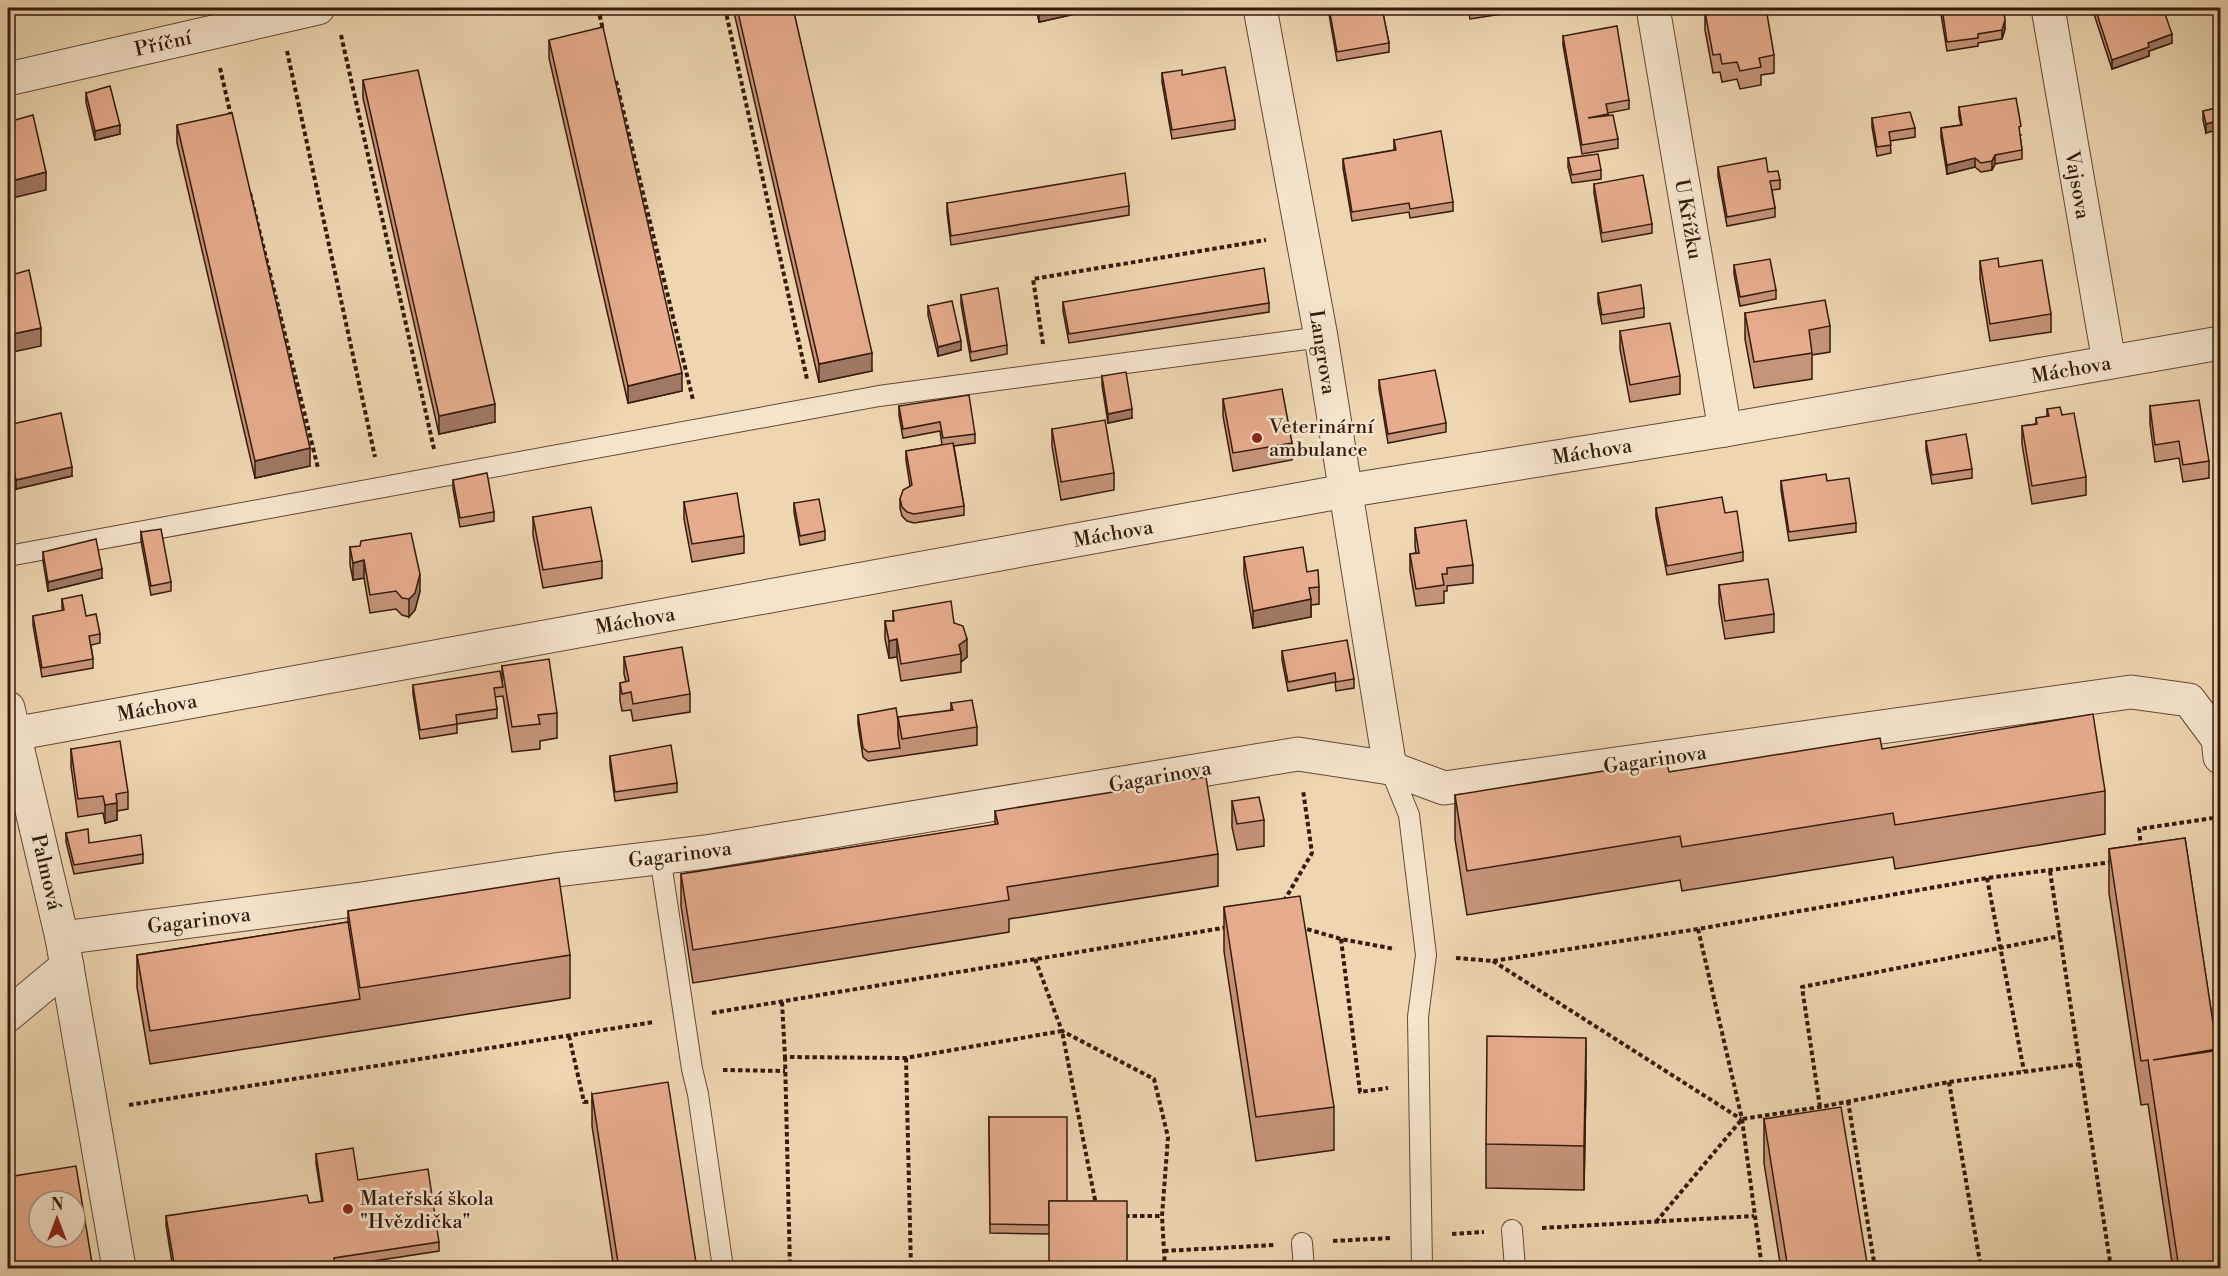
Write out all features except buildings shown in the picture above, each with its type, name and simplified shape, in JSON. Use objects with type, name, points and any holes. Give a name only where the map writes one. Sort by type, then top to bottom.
[{"type":"street","name":"Příční","points":[[8,79],[318,8]]},
{"type":"street","name":"Langrova","points":[[1260,8],[1321,338],[1390,768]]},
{"type":"street","name":"U Křížku","points":[[1653,8],[1725,430]]},
{"type":"street","name":"Vajsova","points":[[2048,8],[2109,362]]},
{"type":"street","name":"Máchova","points":[[10,725],[1345,491],[1725,430],[2220,343]]},
{"type":"street","name":"Gagarinova","points":[[64,952],[361,899],[660,856],[706,852],[1298,754],[1390,768],[1444,788],[2131,692],[2189,700],[2218,739],[2220,757]]},
{"type":"street","name":"Palmová","points":[[10,725],[64,952]]},
{"type":"street","points":[[8,1015],[64,952]]},
{"type":"street","points":[[64,952],[119,1269]]},
{"type":"lane","points":[[8,556],[879,396],[1321,338]]},
{"type":"lane","points":[[1390,768],[1409,815],[1426,955],[1418,1017],[1422,1269]]},
{"type":"lane","points":[[660,856],[723,1269]]},
{"type":"lane","points":[[1512,1230],[1515,1269]]},
{"type":"lane","points":[[1302,1243],[1304,1269]]},
{"type":"path","points":[[598,8],[603,30]]},
{"type":"path","points":[[725,8],[814,409]]},
{"type":"path","points":[[279,16],[381,488]]},
{"type":"path","points":[[343,45],[440,477]]},
{"type":"path","points":[[220,68],[234,126]]},
{"type":"path","points":[[614,76],[700,429]]},
{"type":"path","points":[[248,184],[326,498]]},
{"type":"path","points":[[1048,374],[1033,279],[1302,234]]},
{"type":"path","points":[[2142,858],[2139,829],[2220,817]]},
{"type":"path","points":[[1279,910],[1312,853],[1308,827]]},
{"type":"path","points":[[1296,926],[1341,939],[1426,955],[1493,961],[1987,878],[2119,861]]},
{"type":"path","points":[[2050,871],[2111,1269]]},
{"type":"path","points":[[1987,878],[2024,1071]]},
{"type":"path","points":[[92,1111],[782,1002],[1240,925]]},
{"type":"path","points":[[1698,928],[1742,1119],[1762,1269]]},
{"type":"path","points":[[1820,1107],[1802,987],[2060,936]]},
{"type":"path","points":[[1341,939],[1360,1092],[1419,1084]]},
{"type":"path","points":[[1035,959],[1062,1031],[1098,1216]]},
{"type":"path","points":[[1493,961],[1742,1119],[1820,1107],[1949,1082],[2081,1064]]},
{"type":"path","points":[[782,1002],[790,1269]]},
{"type":"path","points":[[785,1057],[906,1058],[1062,1031],[1154,1079],[1167,1137],[1162,1216],[1165,1269]]},
{"type":"path","points":[[569,1036],[584,1102],[607,1101]]},
{"type":"path","points":[[906,1058],[911,1269]]},
{"type":"path","points":[[692,1069],[785,1071]]},
{"type":"path","points":[[1949,1082],[1981,1269]]},
{"type":"path","points":[[1848,1101],[1875,1269]]},
{"type":"path","points":[[1656,1222],[1742,1119]]},
{"type":"path","points":[[1119,1216],[1162,1216]]},
{"type":"path","points":[[1164,1251],[1754,1216]]},
{"type":"place","name":"Veterinární ambulance","points":[[1257,438]]},
{"type":"place","name":"Mateřská škola \"Hvězdička\"","points":[[348,1209]]}]
